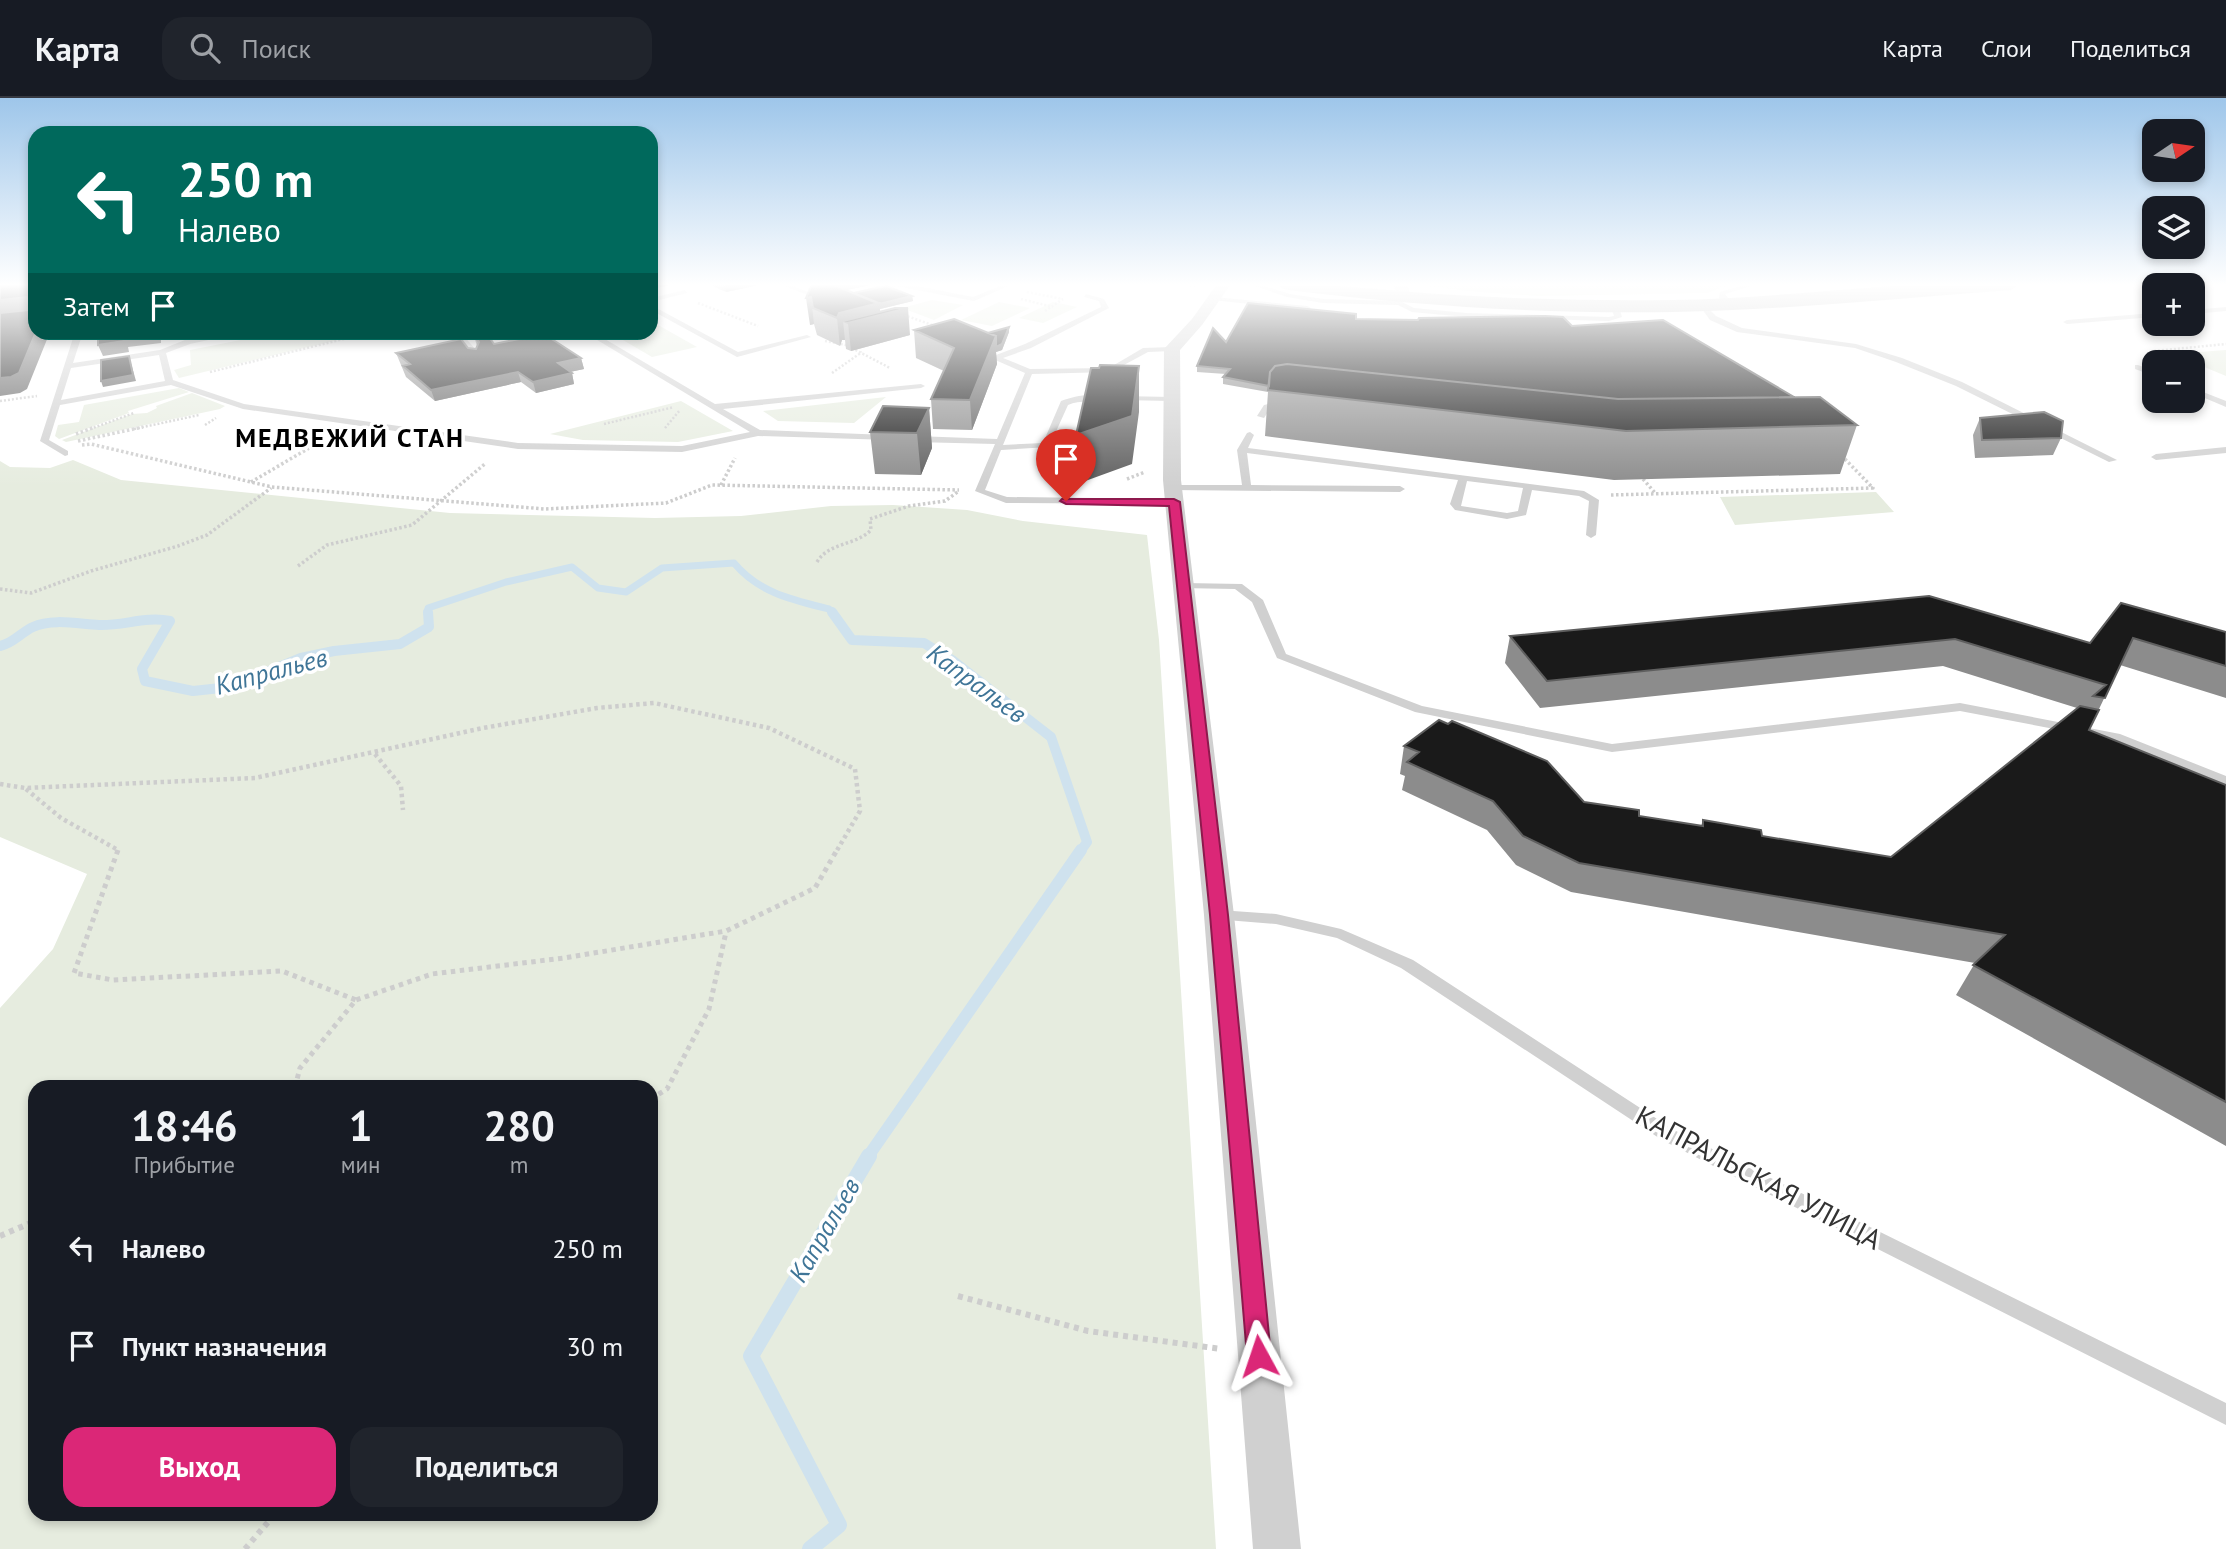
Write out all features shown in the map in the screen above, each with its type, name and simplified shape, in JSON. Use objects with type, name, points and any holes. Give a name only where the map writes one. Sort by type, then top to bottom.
[{"type":"street","points":[[1172,352],[1174,495],[1219,915],[1277,1549]]},
{"type":"lane","points":[[56,448],[44,441],[74,352]]},
{"type":"lane","points":[[70,366],[162,352],[170,382]]},
{"type":"lane","points":[[473,352],[476,355]]},
{"type":"lane","points":[[620,352],[758,433]]},
{"type":"lane","points":[[731,352],[737,355],[750,352]]},
{"type":"lane","points":[[980,352],[1029,372],[1111,370],[1143,352]]},
{"type":"lane","points":[[996,358],[1013,352]]},
{"type":"lane","points":[[1874,352],[1959,384],[2112,460]]},
{"type":"lane","points":[[2138,367],[2142,369]]},
{"type":"lane","points":[[1029,372],[980,491],[1006,500],[1174,495],[1247,488],[1400,489]]},
{"type":"lane","points":[[59,402],[170,382],[243,406],[508,444],[571,448],[682,449],[758,433],[895,438]]},
{"type":"lane","points":[[714,407],[921,386]]},
{"type":"lane","points":[[2205,395],[2226,404]]},
{"type":"lane","points":[[908,438],[999,445],[1046,445],[1064,403],[1069,400],[1087,397],[1172,399]]},
{"type":"lane","points":[[1261,416],[1267,407],[1273,405],[1297,406]]},
{"type":"lane","points":[[1247,488],[1242,450],[1250,435]]},
{"type":"lane","points":[[1242,450],[1590,496],[1594,500],[1591,535]]},
{"type":"lane","points":[[2156,457],[2226,450]]},
{"type":"lane","points":[[1463,478],[1455,503],[1458,508],[1507,516],[1523,513],[1528,486]]},
{"type":"lane","points":[[1184,586],[1238,586],[1257,600],[1281,656],[1419,709],[1612,748],[1960,707],[2115,737],[2226,781]]},
{"type":"lane","name":"КАПРАЛЬСКАЯ УЛИЦА","points":[[1219,915],[1276,919],[1341,934],[1407,964],[1668,1135],[2226,1414]]},
{"type":"path","points":[[170,382],[292,352]]},
{"type":"path","points":[[830,374],[863,352],[921,386]]},
{"type":"path","points":[[0,401],[62,392]]},
{"type":"path","points":[[593,427],[702,400]]},
{"type":"path","points":[[56,448],[135,412]]},
{"type":"path","points":[[56,448],[203,415]]},
{"type":"path","points":[[251,482],[354,421]]},
{"type":"path","points":[[56,448],[91,444],[272,487],[545,509],[666,503],[712,485],[980,491]]},
{"type":"path","points":[[298,566],[327,545],[412,525],[432,511],[508,444]]},
{"type":"path","points":[[1590,496],[1873,488],[1834,448]]},
{"type":"path","points":[[1643,479],[1657,494]]},
{"type":"path","points":[[0,589],[31,593],[91,570],[207,535],[235,517],[272,487]]},
{"type":"path","points":[[817,562],[824,551],[866,538],[871,530],[870,519],[909,506],[945,501],[959,491]]},
{"type":"path","points":[[0,785],[25,788],[255,778],[375,754],[483,728],[597,708],[654,704],[769,728],[855,769],[860,811],[815,888],[726,931],[564,958],[432,974],[356,1000],[300,1068],[297,1080]]},
{"type":"path","points":[[375,754],[401,786],[403,810]]},
{"type":"path","points":[[25,788],[61,818],[118,850],[74,973],[113,980],[282,971],[356,1000]]},
{"type":"path","points":[[658,1095],[667,1089],[709,1009],[726,931]]},
{"type":"path","points":[[0,1236],[28,1224]]},
{"type":"path","points":[[958,1296],[1088,1331],[1222,1349]]},
{"type":"path","points":[[245,1549],[269,1521]]},
{"type":"shaded area","points":[[190,352],[289,352],[179,378],[174,370],[191,365]]},
{"type":"shaded area","points":[[643,352],[676,352],[652,357]]},
{"type":"shaded area","points":[[2205,352],[2226,352],[2226,376],[2205,367]]},
{"type":"shaded area","points":[[179,388],[189,392],[128,411],[129,413],[59,439],[55,436],[58,425],[79,422],[84,405]]},
{"type":"shaded area","points":[[192,393],[225,406],[66,442],[62,440],[132,414],[147,413],[157,408],[156,406]]},
{"type":"shaded area","points":[[886,397],[854,423],[778,421],[763,411]]},
{"type":"shaded area","points":[[681,401],[733,431],[678,442],[583,440],[550,434]]},
{"type":"shaded area","points":[[73,460],[121,480],[450,513],[655,518],[741,516],[831,506],[893,505],[967,510],[1023,521],[1147,535],[1159,640],[1216,1549],[0,1549],[0,1008],[53,949],[87,874],[0,837],[0,461],[10,467],[50,468]]},
{"type":"shaded area","points":[[1876,492],[1894,512],[1735,525],[1720,497]]},
{"type":"building","points":[[0,352],[28,352],[19,373],[0,378]]},
{"type":"building","points":[[571,352],[581,358],[558,363],[572,373],[533,382],[518,372],[431,390],[403,366],[410,364],[396,353]]},
{"type":"building","points":[[952,352],[990,352],[970,400],[931,399]]},
{"type":"building","points":[[1203,352],[1717,352],[1794,397],[1618,399],[1287,364],[1275,366],[1270,372],[1269,386],[1223,377],[1230,369],[1197,366]]},
{"type":"building","points":[[129,356],[133,375],[101,381],[101,360]]},
{"type":"building","points":[[1287,364],[1618,399],[1820,397],[1857,425],[1626,431],[1268,390],[1270,372],[1275,366]]},
{"type":"building","points":[[1100,365],[1139,366],[1132,416],[1076,435],[1091,368],[1099,368]]},
{"type":"building","points":[[883,406],[929,408],[917,433],[870,432]]},
{"type":"building","points":[[2044,412],[2063,421],[2061,438],[1982,440],[1980,418]]},
{"type":"building","points":[[1929,596],[2090,643],[2121,603],[2226,632],[2226,666],[2133,638],[2105,698],[2093,696],[2106,685],[1955,639],[1547,681],[1510,636]]},
{"type":"building","points":[[2080,706],[2099,710],[2089,730],[2226,785],[2226,1102],[1973,965],[2005,935],[1579,863],[1523,836],[1493,801],[1407,762],[1419,752],[1404,746],[1439,720],[1448,724],[1452,721],[1547,761],[1584,802],[1639,810],[1639,816],[1703,826],[1703,820],[1761,830],[1762,836],[1891,857]]},
{"type":"waterway","name":"Капральев","points":[[428,612],[428,608],[506,582],[572,567],[598,588],[626,592],[662,568],[734,563],[754,582],[777,594],[829,609],[833,614]]},
{"type":"waterway","name":"Капральев","points":[[0,646],[40,624],[66,622],[108,625],[152,620],[170,621],[142,669],[145,681],[193,691],[230,687],[301,658],[334,651],[400,644],[429,627],[428,612]]},
{"type":"waterway","name":"Капральев","points":[[832,612],[852,640],[924,643],[952,660],[1051,737],[1087,842],[1080,852]]},
{"type":"waterway","name":"Капральев","points":[[867,1158],[1081,850]]},
{"type":"waterway","name":"Капральев","points":[[810,1549],[839,1525],[751,1356],[869,1156]]},
{"type":"district","name":"МЕДВЕЖИЙ СТАН","points":[[350,437]]},
{"type":"route","points":[[1066,501],[1174,502],[1219,915],[1259,1356]]}]
